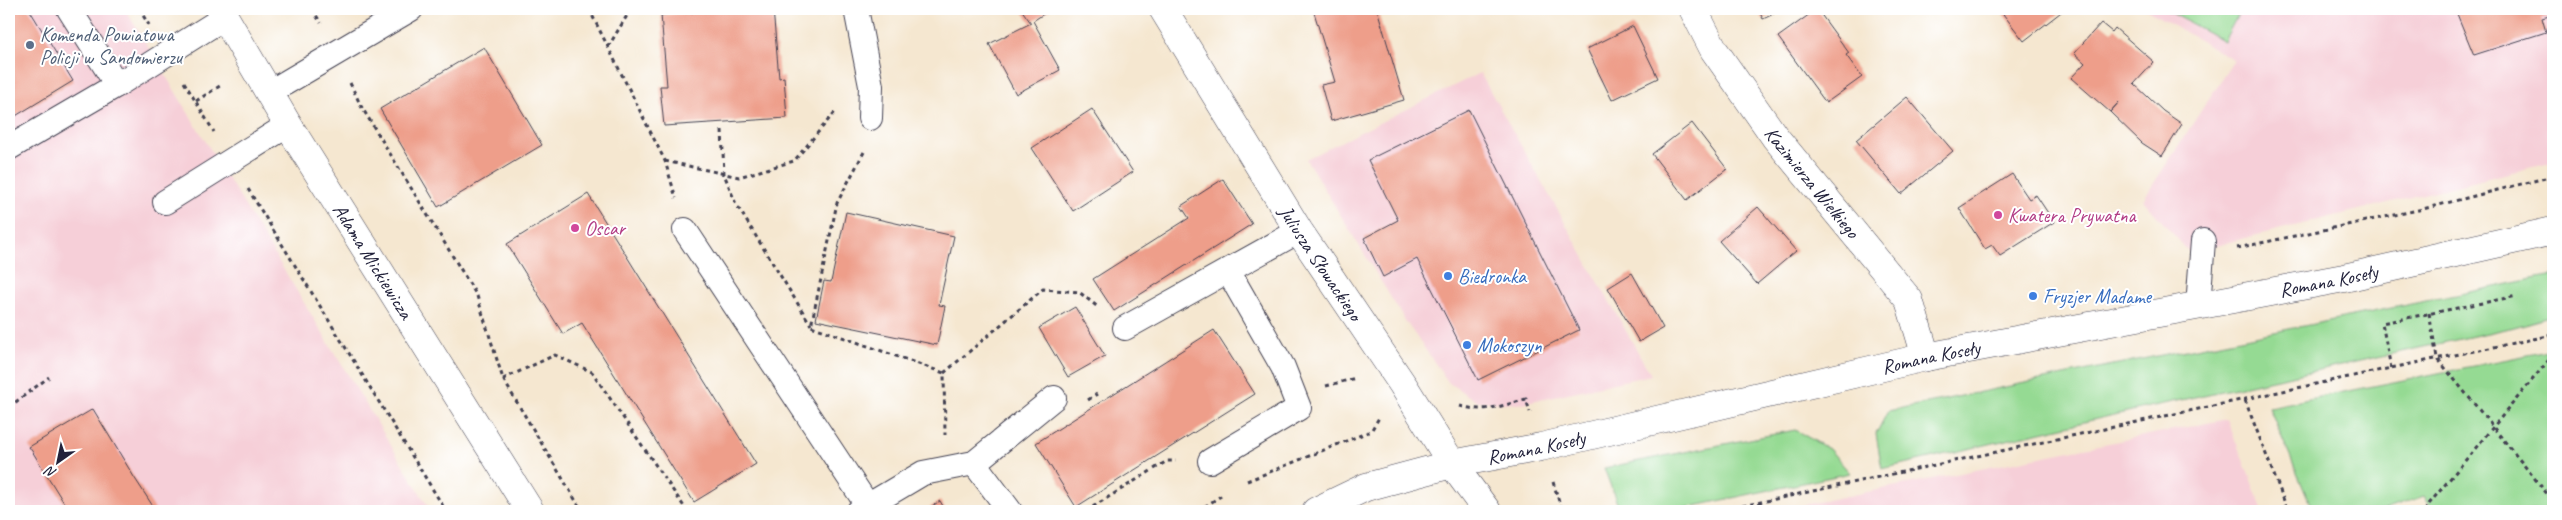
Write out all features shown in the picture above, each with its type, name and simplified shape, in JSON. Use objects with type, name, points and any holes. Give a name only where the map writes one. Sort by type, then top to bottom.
[{"type":"street","name":"Juliusza Słowackiego","points":[[1163,9],[1299,231],[1403,385],[1452,464],[1487,511]]},
{"type":"street","name":"Kazimierza Wielkiego","points":[[1693,9],[1714,50],[1774,137],[1909,300],[1926,357]]},
{"type":"street","name":"Adama Mickiewicza","points":[[223,13],[288,125],[530,511]]},
{"type":"street","name":"Romana Koseły","points":[[1316,511],[1366,488],[1452,464],[1541,447],[1926,357],[2344,278],[2553,231]]},
{"type":"lane","points":[[69,9],[118,85]]},
{"type":"lane","points":[[270,92],[411,9]]},
{"type":"lane","points":[[856,9],[871,86],[870,118]]},
{"type":"lane","points":[[9,148],[118,85],[167,54],[223,13]]},
{"type":"lane","points":[[165,202],[288,125]]},
{"type":"lane","points":[[685,230],[864,508],[923,473],[974,463],[1054,398]]},
{"type":"lane","points":[[1125,328],[1299,231]]},
{"type":"lane","points":[[2198,306],[2202,248]]},
{"type":"lane","points":[[1210,461],[1299,408],[1283,367],[1228,271]]},
{"type":"lane","points":[[974,463],[1010,511]]},
{"type":"path","points":[[139,9],[446,511]]},
{"type":"path","points":[[312,9],[336,53],[361,106],[477,296],[503,379],[582,511]]},
{"type":"path","points":[[589,9],[665,161],[685,230]]},
{"type":"path","points":[[608,47],[631,9]]},
{"type":"path","points":[[196,101],[225,83]]},
{"type":"path","points":[[665,161],[739,177],[794,160],[850,96],[871,86]]},
{"type":"path","points":[[812,326],[837,203],[864,153],[870,118]]},
{"type":"path","points":[[722,130],[724,174],[736,204],[812,326],[944,373]]},
{"type":"path","points":[[2202,248],[2423,209],[2553,176]]},
{"type":"path","points":[[944,373],[1043,289],[1079,292],[1125,328]]},
{"type":"path","points":[[2391,368],[2382,323],[2517,296]]},
{"type":"path","points":[[2429,313],[2438,358],[2553,501]]},
{"type":"path","points":[[1719,511],[2553,335]]},
{"type":"path","points":[[503,379],[555,355],[592,372],[687,511]]},
{"type":"path","points":[[2425,511],[2493,425],[2553,355]]},
{"type":"path","points":[[944,373],[946,468]]},
{"type":"path","points":[[9,407],[50,377]]},
{"type":"path","points":[[1459,405],[1474,410],[1490,410],[1526,399],[1532,420]]},
{"type":"path","points":[[2245,400],[2288,511]]},
{"type":"path","points":[[1241,484],[1371,431],[1380,418],[1380,411]]},
{"type":"path","points":[[1086,511],[1167,461],[1210,461]]},
{"type":"path","points":[[1551,475],[1562,511]]},
{"type":"path","points":[[1198,511],[1226,493]]},
{"type":"shaded area","points":[[9,9],[125,9],[431,511],[9,511]]},
{"type":"shaded area","points":[[2145,9],[2553,9],[2553,162],[2189,252],[2143,200],[2234,60]]},
{"type":"shaded area","points":[[1480,73],[1651,375],[1518,404],[1476,401],[1449,383],[1406,322],[1306,159]]},
{"type":"shaded area","points":[[2227,419],[2263,511],[1774,511]]},
{"type":"green space","points":[[2164,9],[2241,9],[2224,41]]},
{"type":"green space","points":[[2553,275],[2553,316],[2506,329],[2140,409],[1882,469],[1876,434],[1888,411]]},
{"type":"green space","points":[[2553,350],[2553,511],[2433,511],[2424,496],[2382,511],[2313,511],[2269,407]]},
{"type":"green space","points":[[1795,430],[1829,449],[1850,473],[1671,511],[1620,511],[1604,468]]},
{"type":"building","name":"Komenda Powiatowa Policji w Sandomierzu","points":[[9,9],[29,9],[73,81],[9,120]]},
{"type":"building","points":[[742,9],[773,9],[779,78],[784,77],[787,118],[664,126],[660,86],[667,86],[661,15]]},
{"type":"building","points":[[1021,9],[1051,9],[1033,21],[1060,70],[1016,94],[989,44],[1031,23]]},
{"type":"building","points":[[1313,9],[1377,9],[1404,100],[1331,121],[1321,85],[1335,82]]},
{"type":"building","points":[[1758,9],[1784,9],[1763,19]]},
{"type":"building","points":[[1817,9],[1849,53],[1846,55],[1862,77],[1826,103],[1778,37]]},
{"type":"building","points":[[2010,9],[2065,9],[2024,41],[2003,14]]},
{"type":"building","points":[[2455,9],[2553,9],[2553,15],[2542,18],[2546,32],[2474,55]]},
{"type":"building","points":[[2101,23],[2112,32],[2115,28],[2154,62],[2134,84],[2163,111],[2182,124],[2162,156],[2142,143],[2071,78],[2085,63],[2074,53]]},
{"type":"building","points":[[1633,26],[1658,78],[1612,100],[1587,49]]},
{"type":"building","points":[[484,47],[542,145],[438,207],[380,109]]},
{"type":"building","points":[[1907,97],[1953,151],[1901,194],[1856,140]]},
{"type":"building","points":[[1092,109],[1133,172],[1073,211],[1032,148]]},
{"type":"building","points":[[1469,110],[1579,330],[1478,380],[1417,259],[1383,277],[1364,238],[1398,220],[1368,160]]},
{"type":"building","points":[[1692,123],[1727,169],[1687,200],[1652,154]]},
{"type":"building","points":[[2012,174],[2029,199],[2036,195],[2054,222],[2000,256],[1992,245],[1985,249],[1959,208]]},
{"type":"building","points":[[1223,179],[1252,224],[1114,311],[1093,279],[1189,218],[1181,206]]},
{"type":"building","points":[[588,194],[756,464],[694,502],[582,323],[563,334],[507,244]]},
{"type":"building","points":[[1758,207],[1796,251],[1757,284],[1719,241]]},
{"type":"building","points":[[846,212],[954,236],[939,305],[945,306],[937,345],[816,320],[824,281],[831,282]]},
{"type":"building","points":[[1632,273],[1663,328],[1639,342],[1608,288]]},
{"type":"building","points":[[1075,307],[1105,356],[1068,377],[1039,328]]},
{"type":"building","points":[[1214,330],[1255,394],[1076,507],[1036,443]]},
{"type":"building","points":[[93,409],[156,511],[69,511],[29,447]]},
{"type":"building","points":[[940,501],[946,511],[924,511]]},
{"type":"place","name":"Komenda Powiatowa Policji w Sandomierzu","points":[[30,45]]},
{"type":"place","name":"Kwatera Prywatna","points":[[1998,215]]},
{"type":"place","name":"Oscar","points":[[575,228]]},
{"type":"place","name":"Biedronka","points":[[1448,276]]},
{"type":"place","name":"Fryzjer Madame","points":[[2033,296]]},
{"type":"place","name":"Mokoszyn","points":[[1467,345]]}]
